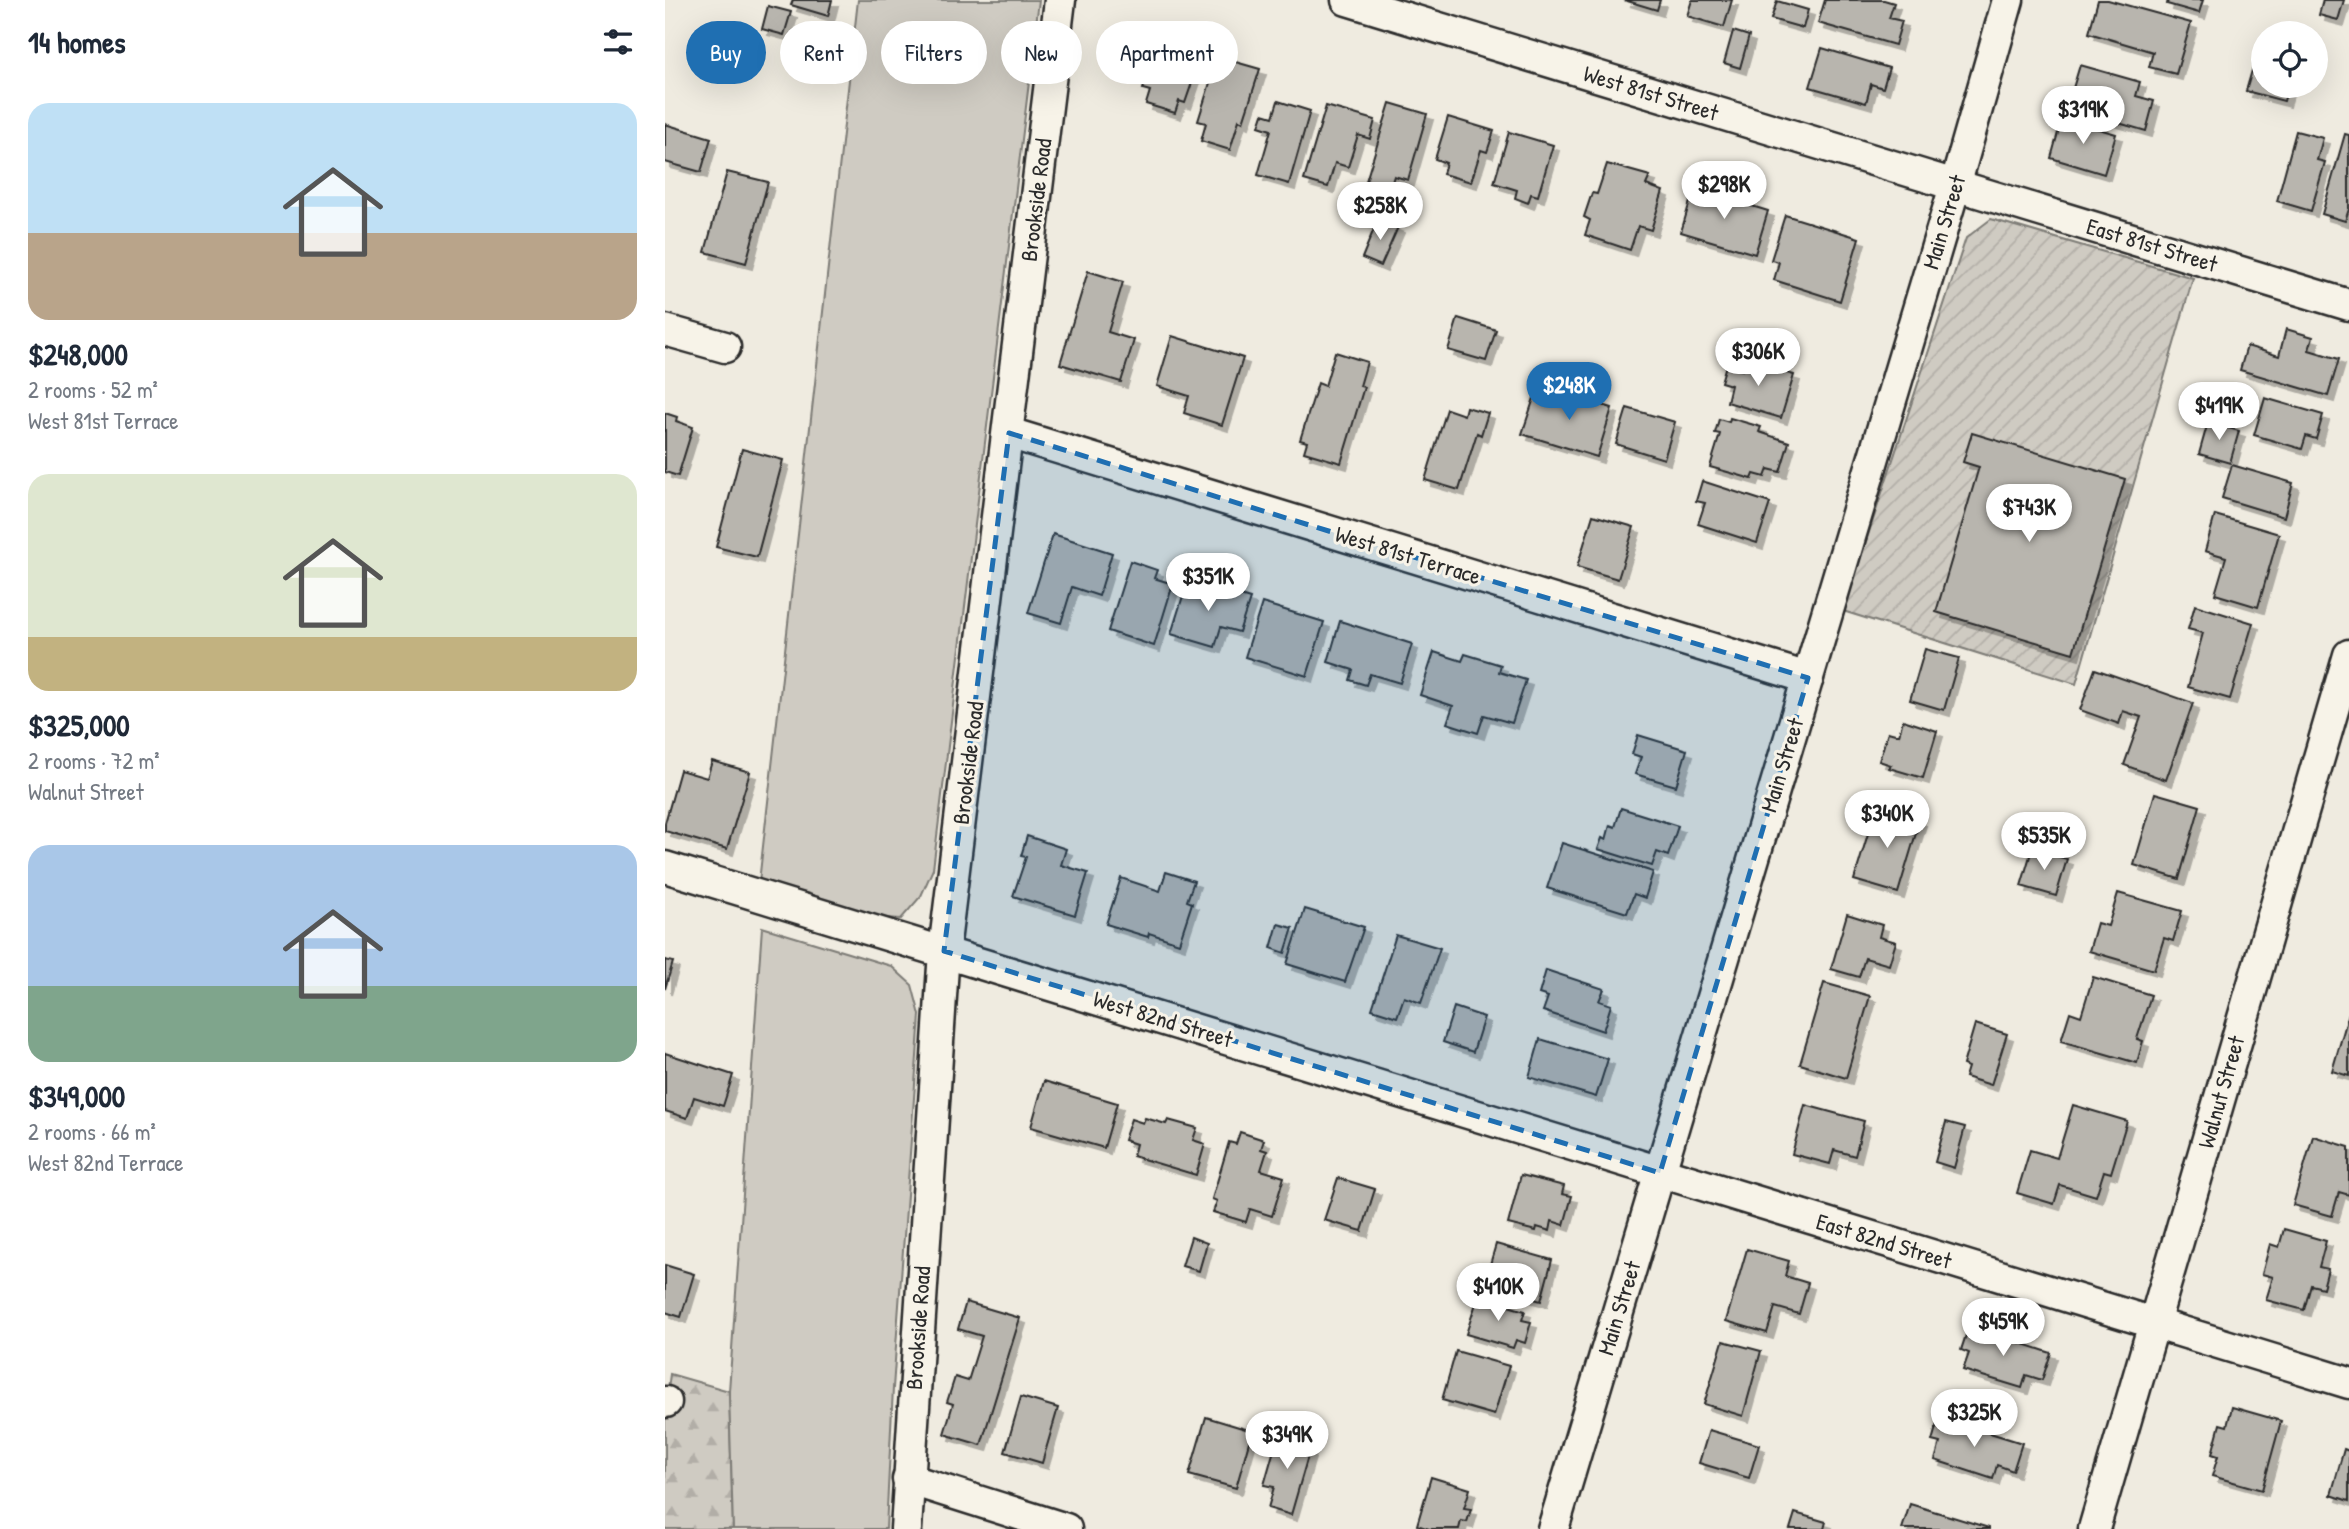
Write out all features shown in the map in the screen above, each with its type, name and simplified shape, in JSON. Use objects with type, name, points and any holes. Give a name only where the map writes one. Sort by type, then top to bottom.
[{"type":"street","name":"Brookside Road","points":[[906,1529],[944,951],[1060,0]]},
{"type":"street","name":"West 81st Street","points":[[1347,0],[1955,186]]},
{"type":"street","name":"Main Street","points":[[1553,1529],[1955,186],[2008,0]]},
{"type":"street","name":"East 81st Street","points":[[1955,186],[2349,305]]},
{"type":"street","points":[[665,330],[725,347]]},
{"type":"street","name":"West 81st Terrace","points":[[1009,433],[1808,678]]},
{"type":"street","name":"Walnut Street","points":[[2094,1529],[2349,655]]},
{"type":"street","name":"West 82nd Street","points":[[665,867],[1660,1173]]},
{"type":"street","name":"East 82nd Street","points":[[1660,1173],[2349,1383]]},
{"type":"street","points":[[908,1479],[1066,1529]]},
{"type":"highlighted area","points":[[1009,433],[1808,678],[1660,1173],[944,951]]},
{"type":"green space","points":[[858,0],[1039,0],[1036,21],[1001,21],[1001,84],[1029,84],[933,869],[921,896],[901,919],[869,917],[759,882],[849,84],[867,84],[867,21],[856,21]]},
{"type":"green space","points":[[1991,219],[2193,278],[2076,684],[1843,611],[1966,238]]},
{"type":"green space","points":[[762,927],[891,966],[912,985],[920,1015],[893,1388],[886,1529],[733,1529],[729,1391]]},
{"type":"green space","points":[[670,1374],[729,1391],[733,1529],[665,1529],[665,1412]]},
{"type":"building","points":[[793,0],[832,0],[828,16],[791,5]]},
{"type":"building","points":[[1624,0],[1660,0],[1657,10]]},
{"type":"building","points":[[1692,0],[1732,0],[1724,27],[1687,16]]},
{"type":"building","points":[[1825,0],[1884,0],[1894,3],[1889,18],[1902,21],[1895,45],[1818,23]]},
{"type":"building","points":[[2098,0],[2108,0],[2191,23],[2176,74],[2149,67],[2153,52],[2089,33]]},
{"type":"building","points":[[2168,0],[2203,0],[2199,13],[2167,4]]},
{"type":"building","points":[[2323,0],[2344,0],[2338,20],[2319,15]]},
{"type":"building","points":[[1777,1],[1808,10],[1803,28],[1771,19]]},
{"type":"building","points":[[768,6],[791,12],[788,21],[780,21],[780,34],[766,30],[764,21]]},
{"type":"building","points":[[1733,31],[1749,36],[1740,68],[1724,63]]},
{"type":"building","points":[[1822,48],[1889,68],[1883,88],[1871,84],[1866,103],[1810,87]]},
{"type":"building","points":[[1238,63],[1260,69],[1243,122],[1239,120],[1230,150],[1201,141],[1206,123],[1198,121],[1210,84],[1238,84]]},
{"type":"building","points":[[2080,65],[2140,82],[2136,96],[2154,101],[2146,131],[2067,108]]},
{"type":"building","points":[[2251,74],[2251,92],[2246,91]]},
{"type":"building","points":[[1145,84],[1192,84],[1185,103],[1179,101],[1175,113],[1146,104],[1150,91],[1143,89]]},
{"type":"building","points":[[1278,101],[1310,111],[1289,184],[1258,175],[1271,130],[1259,126],[1263,114],[1273,117]]},
{"type":"building","points":[[1390,103],[1427,114],[1408,180],[1394,176],[1390,188],[1366,181]]},
{"type":"building","points":[[1326,106],[1375,120],[1370,139],[1358,135],[1348,167],[1335,163],[1328,187],[1304,180]]},
{"type":"building","points":[[1448,117],[1494,131],[1487,152],[1481,150],[1471,182],[1443,174],[1446,163],[1435,159]]},
{"type":"building","points":[[2062,118],[2116,134],[2104,174],[2051,158]]},
{"type":"building","points":[[665,124],[711,138],[701,172],[665,162]]},
{"type":"building","points":[[2296,131],[2323,138],[2317,160],[2325,162],[2311,211],[2277,201]]},
{"type":"building","points":[[1509,132],[1553,145],[1538,196],[1531,194],[1528,203],[1515,198],[1517,190],[1494,183]]},
{"type":"building","points":[[2345,134],[2349,135],[2349,209],[2345,221],[2322,214]]},
{"type":"building","points":[[1607,164],[1650,176],[1646,185],[1663,191],[1651,230],[1638,226],[1630,250],[1585,235],[1590,220],[1584,217],[1592,193],[1597,194]]},
{"type":"building","points":[[727,172],[768,182],[746,263],[705,252]]},
{"type":"building","points":[[1694,188],[1768,211],[1755,254],[1681,232]]},
{"type":"building","points":[[1785,215],[1859,238],[1840,301],[1774,280],[1779,262],[1771,260]]},
{"type":"building","points":[[1378,219],[1398,227],[1381,266],[1362,258]]},
{"type":"building","points":[[1088,271],[1123,282],[1108,332],[1134,340],[1121,382],[1060,364]]},
{"type":"building","points":[[1458,318],[1496,330],[1486,361],[1448,350]]},
{"type":"building","points":[[2286,329],[2313,337],[2309,350],[2339,359],[2328,396],[2240,370],[2247,346],[2279,356]]},
{"type":"building","points":[[1172,336],[1243,358],[1222,425],[1184,413],[1189,396],[1157,386]]},
{"type":"building","points":[[1335,352],[1367,362],[1360,386],[1364,387],[1341,463],[1304,452],[1307,442],[1300,440],[1318,383],[1325,386]]},
{"type":"building","points":[[1745,361],[1794,375],[1781,418],[1727,402],[1731,385],[1721,382],[1726,365],[1742,370]]},
{"type":"building","points":[[1572,383],[1589,388],[1586,400],[1612,408],[1597,457],[1522,434],[1535,395],[1565,404]]},
{"type":"building","points":[[2265,398],[2323,415],[2316,439],[2306,436],[2302,449],[2254,435]]},
{"type":"building","points":[[1466,407],[1488,413],[1481,435],[1477,433],[1459,490],[1425,480],[1447,409],[1464,415]]},
{"type":"building","points":[[1627,408],[1675,422],[1664,459],[1616,444]]},
{"type":"building","points":[[665,413],[677,417],[676,421],[693,427],[678,476],[665,472]]},
{"type":"building","points":[[1730,418],[1761,427],[1759,432],[1789,442],[1780,472],[1768,469],[1765,477],[1754,474],[1752,479],[1710,467],[1720,434],[1715,433],[1719,419],[1729,422]]},
{"type":"building","points":[[2208,422],[2239,431],[2230,463],[2199,454]]},
{"type":"building","points":[[1972,433],[2125,479],[2073,653],[1936,612],[1979,467],[1963,462]]},
{"type":"building","points":[[742,449],[783,460],[757,557],[716,547]]},
{"type":"building","points":[[2232,465],[2293,483],[2284,517],[2222,498]]},
{"type":"building","points":[[1702,481],[1770,503],[1757,543],[1698,524],[1705,503],[1696,501]]},
{"type":"building","points":[[1593,515],[1634,527],[1618,579],[1577,567]]},
{"type":"building","points":[[2215,515],[2279,534],[2258,607],[2215,594],[2226,557],[2205,551]]},
{"type":"building","points":[[1053,534],[1112,553],[1099,596],[1072,587],[1061,623],[1028,613]]},
{"type":"building","points":[[1130,561],[1157,570],[1154,578],[1173,584],[1154,646],[1108,631]]},
{"type":"building","points":[[1188,580],[1250,599],[1239,632],[1221,627],[1215,647],[1171,634]]},
{"type":"building","points":[[1262,603],[1324,622],[1307,676],[1245,657]]},
{"type":"building","points":[[2195,605],[2253,623],[2230,699],[2188,687],[2203,633],[2188,629]]},
{"type":"building","points":[[1340,621],[1412,644],[1400,683],[1370,674],[1366,685],[1350,680],[1353,670],[1328,662]]},
{"type":"building","points":[[1925,649],[1959,658],[1944,710],[1910,700]]},
{"type":"building","points":[[1434,652],[1462,661],[1465,654],[1501,665],[1499,672],[1526,680],[1512,723],[1484,715],[1478,733],[1447,723],[1453,706],[1420,695]]},
{"type":"building","points":[[2095,669],[2193,703],[2166,780],[2124,765],[2141,717],[2123,711],[2119,724],[2080,710]]},
{"type":"building","points":[[1903,720],[1937,731],[1923,778],[1889,768],[1891,765],[1879,761],[1888,732],[1899,735]]},
{"type":"building","points":[[1638,735],[1687,750],[1676,786],[1635,774],[1641,757],[1632,754]]},
{"type":"building","points":[[712,761],[750,772],[727,849],[665,831],[680,770],[707,778]]},
{"type":"building","points":[[2155,793],[2200,806],[2179,879],[2134,865]]},
{"type":"building","points":[[1876,807],[1920,820],[1898,893],[1854,880]]},
{"type":"building","points":[[1621,808],[1678,826],[1668,856],[1657,852],[1652,866],[1598,849],[1602,838],[1606,840],[1610,825],[1615,827]]},
{"type":"building","points":[[1027,836],[1066,849],[1061,865],[1088,873],[1075,915],[1013,896],[1026,857],[1021,856]]},
{"type":"building","points":[[1562,843],[1653,872],[1645,898],[1634,894],[1627,913],[1547,888]]},
{"type":"building","points":[[2032,849],[2067,859],[2056,896],[2021,886]]},
{"type":"building","points":[[1166,872],[1194,881],[1187,901],[1192,903],[1179,943],[1149,933],[1148,937],[1106,924],[1121,878],[1160,891]]},
{"type":"building","points":[[2118,893],[2182,911],[2173,941],[2164,938],[2154,970],[2089,951],[2097,923],[2108,926]]},
{"type":"building","points":[[1305,909],[1364,927],[1345,982],[1287,964]]},
{"type":"building","points":[[1847,914],[1882,925],[1879,937],[1896,942],[1889,965],[1865,958],[1859,977],[1831,969]]},
{"type":"building","points":[[1278,924],[1293,928],[1285,953],[1271,948]]},
{"type":"building","points":[[1396,935],[1440,948],[1421,1003],[1404,997],[1397,1017],[1372,1009]]},
{"type":"building","points":[[665,960],[673,962],[665,989]]},
{"type":"building","points":[[1546,970],[1604,989],[1599,1001],[1611,1005],[1603,1031],[1543,1011],[1548,997],[1539,994]]},
{"type":"building","points":[[2093,977],[2151,995],[2137,1039],[2143,1041],[2137,1063],[2061,1041],[2070,1012],[2081,1016]]},
{"type":"building","points":[[1824,983],[1870,996],[1846,1078],[1800,1064]]},
{"type":"building","points":[[1454,1007],[1484,1017],[1473,1052],[1443,1042]]},
{"type":"building","points":[[2349,1013],[2349,1076],[2332,1071]]},
{"type":"building","points":[[1975,1024],[2007,1034],[1991,1085],[1965,1077],[1968,1067],[1963,1065]]},
{"type":"building","points":[[1540,1039],[1608,1059],[1596,1097],[1529,1077]]},
{"type":"building","points":[[665,1053],[733,1075],[723,1106],[694,1097],[687,1118],[665,1111]]},
{"type":"building","points":[[1044,1081],[1117,1103],[1104,1148],[1031,1127]]},
{"type":"building","points":[[1805,1105],[1864,1121],[1855,1156],[1834,1150],[1830,1164],[1792,1154]]},
{"type":"building","points":[[2073,1105],[2127,1121],[2111,1173],[2104,1171],[2096,1196],[2060,1185],[2054,1204],[2017,1193],[2030,1150],[2057,1158]]},
{"type":"building","points":[[1145,1118],[1166,1124],[1168,1120],[1197,1128],[1193,1140],[1205,1144],[1196,1175],[1133,1156],[1136,1144],[1124,1140],[1131,1119],[1143,1123]]},
{"type":"building","points":[[1946,1122],[1965,1127],[1954,1168],[1935,1162]]},
{"type":"building","points":[[1240,1132],[1264,1140],[1261,1149],[1267,1151],[1261,1170],[1284,1177],[1272,1216],[1250,1209],[1246,1222],[1213,1212],[1217,1201],[1212,1199],[1229,1142],[1236,1144]]},
{"type":"building","points":[[2313,1136],[2349,1147],[2349,1195],[2339,1192],[2332,1216],[2293,1205]]},
{"type":"building","points":[[1521,1175],[1564,1186],[1562,1194],[1572,1196],[1564,1225],[1552,1221],[1550,1231],[1537,1227],[1536,1231],[1508,1224]]},
{"type":"building","points":[[1338,1178],[1375,1189],[1362,1231],[1324,1220]]},
{"type":"building","points":[[2284,1229],[2326,1241],[2319,1267],[2328,1269],[2323,1288],[2311,1285],[2304,1310],[2266,1300],[2273,1277],[2262,1274],[2270,1244],[2279,1247]]},
{"type":"building","points":[[1191,1237],[1207,1243],[1199,1271],[1182,1266]]},
{"type":"building","points":[[1496,1244],[1552,1260],[1541,1301],[1484,1285]]},
{"type":"building","points":[[1747,1249],[1789,1261],[1785,1276],[1808,1283],[1799,1314],[1775,1307],[1767,1333],[1726,1321]]},
{"type":"building","points":[[665,1265],[694,1274],[681,1317],[665,1312]]},
{"type":"building","points":[[1478,1297],[1525,1311],[1522,1320],[1531,1322],[1525,1343],[1516,1340],[1513,1348],[1466,1334]]},
{"type":"building","points":[[966,1302],[1020,1318],[981,1445],[944,1434],[953,1404],[947,1402],[955,1377],[968,1381],[982,1336],[958,1329]]},
{"type":"building","points":[[1969,1326],[2051,1353],[2042,1380],[2026,1375],[2022,1388],[1963,1370],[1969,1353],[1961,1350]]},
{"type":"building","points":[[1723,1341],[1761,1351],[1743,1416],[1704,1404]]},
{"type":"building","points":[[1456,1351],[1509,1366],[1494,1415],[1442,1400]]},
{"type":"building","points":[[1021,1397],[1058,1408],[1042,1463],[1005,1452]]},
{"type":"building","points":[[2232,1407],[2281,1421],[2262,1490],[2212,1476],[2218,1456],[2212,1454],[2220,1424],[2227,1426]]},
{"type":"building","points":[[1206,1417],[1252,1431],[1236,1488],[1189,1475]]},
{"type":"building","points":[[1939,1417],[2022,1443],[2013,1471],[1997,1465],[1993,1479],[1935,1460],[1940,1443],[1932,1441]]},
{"type":"building","points":[[1709,1430],[1759,1445],[1749,1478],[1699,1463]]},
{"type":"building","points":[[1279,1432],[1312,1442],[1291,1515],[1268,1508],[1274,1487],[1264,1485]]},
{"type":"building","points":[[2344,1449],[2349,1451],[2349,1501],[2331,1495]]},
{"type":"building","points":[[1431,1477],[1470,1489],[1464,1508],[1471,1509],[1467,1522],[1461,1521],[1459,1529],[1429,1529],[1417,1525]]},
{"type":"building","points":[[1910,1504],[1989,1528],[1989,1529],[1902,1529]]},
{"type":"building","points":[[1795,1513],[1826,1522],[1824,1529],[1790,1529]]}]
